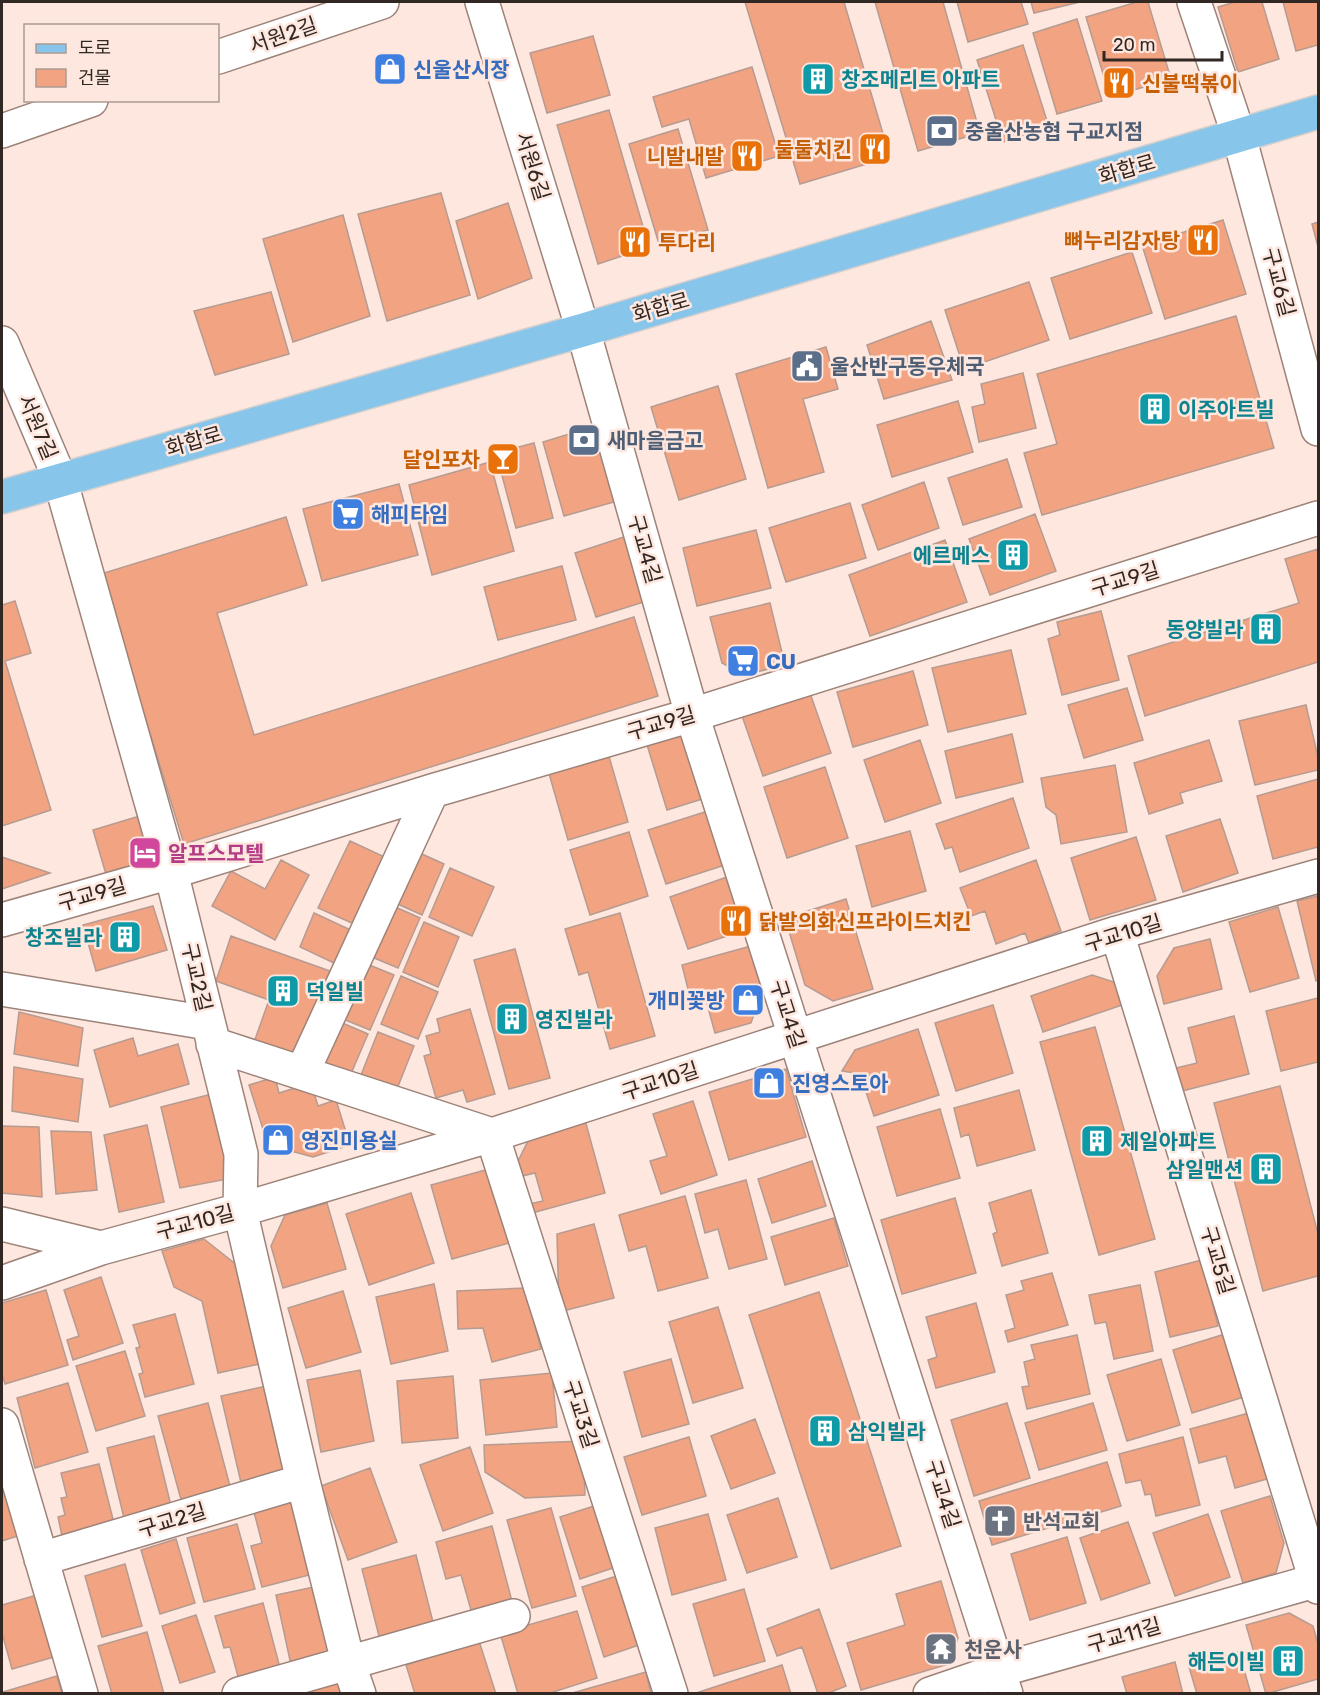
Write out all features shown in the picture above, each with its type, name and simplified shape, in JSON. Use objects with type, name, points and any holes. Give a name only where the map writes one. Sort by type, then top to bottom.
[{"type":"main road","name":"화합로","points":[[2,497],[583,330],[1318,112]]},
{"type":"street","name":"서원2길","points":[[219,57],[382,2]]},
{"type":"street","name":"서원6길","points":[[482,2],[583,330]]},
{"type":"street","name":"구교6길","points":[[1194,2],[1239,136],[1318,429]]},
{"type":"street","points":[[2,131],[85,102]]},
{"type":"street","name":"구교4길","points":[[583,330],[692,714],[1003,1682]]},
{"type":"street","name":"서원7길","points":[[2,343],[60,479]]},
{"type":"street","name":"구교2길","points":[[60,479],[171,872],[241,1154],[240,1210],[303,1481],[348,1662],[359,1694]]},
{"type":"street","name":"구교9길","points":[[2,920],[171,872],[692,714],[1318,518]]},
{"type":"street","points":[[302,1073],[432,791]]},
{"type":"street","name":"구교10길","points":[[2,1283],[101,1248],[240,1210],[492,1135],[1117,933],[1318,876]]},
{"type":"street","name":"구교5길","points":[[1117,933],[1318,1582]]},
{"type":"street","points":[[2,989],[210,1033],[302,1073],[492,1135]]},
{"type":"street","name":"구교3길","points":[[492,1135],[671,1694]]},
{"type":"street","points":[[2,1224],[101,1248]]},
{"type":"street","points":[[4,1441],[81,1694]]},
{"type":"street","name":"구교2길","points":[[41,1559],[303,1481]]},
{"type":"street","name":"구교11길","points":[[930,1694],[1003,1682],[1318,1582]]},
{"type":"street","points":[[239,1694],[513,1616]]},
{"type":"building","name":"창조메리트 아파트","points":[[745,2],[844,2],[890,157],[800,184]]},
{"type":"building","points":[[875,2],[943,2],[980,133],[918,151]]},
{"type":"building","points":[[957,2],[1021,2],[1028,24],[968,42]]},
{"type":"building","points":[[1031,2],[1080,2],[1034,13]]},
{"type":"building","points":[[1137,2],[1148,2],[1171,79],[1110,97],[1086,17]]},
{"type":"building","points":[[1235,2],[1262,2],[1279,59],[1238,72],[1218,7]]},
{"type":"building","points":[[1283,2],[1318,2],[1318,45],[1296,51]]},
{"type":"building","points":[[1077,19],[1102,101],[1057,114],[1033,33]]},
{"type":"building","points":[[593,36],[610,95],[547,113],[530,53]]},
{"type":"building","points":[[1023,45],[1049,127],[1003,142],[977,60]]},
{"type":"building","points":[[752,67],[779,156],[706,178],[689,119],[662,127],[653,97]]},
{"type":"building","points":[[609,110],[649,247],[598,264],[557,125]]},
{"type":"building","points":[[678,129],[708,230],[659,244],[629,144]]},
{"type":"building","points":[[441,193],[470,295],[387,321],[358,214]]},
{"type":"building","points":[[508,203],[532,278],[478,299],[456,221]]},
{"type":"building","points":[[343,215],[370,316],[293,342],[263,239]]},
{"type":"building","points":[[1223,220],[1246,294],[1165,319],[1142,245]]},
{"type":"building","points":[[1318,222],[1318,247],[1312,224]]},
{"type":"building","points":[[1132,252],[1152,313],[1070,339],[1051,278]]},
{"type":"building","points":[[1029,282],[1049,340],[964,369],[945,310]]},
{"type":"building","points":[[271,292],[289,354],[215,375],[194,311]]},
{"type":"building","name":"이주아트빌","points":[[1236,316],[1274,448],[1042,515],[1024,453],[1057,444],[1037,374]]},
{"type":"building","points":[[931,321],[952,380],[884,399],[867,345]]},
{"type":"building","points":[[826,347],[838,389],[803,399],[824,472],[768,488],[736,374]]},
{"type":"building","points":[[1023,373],[1036,428],[979,442],[972,407],[985,404],[981,384]]},
{"type":"building","points":[[718,386],[746,479],[679,500],[651,407]]},
{"type":"building","points":[[958,401],[973,452],[892,477],[877,425]]},
{"type":"building","points":[[599,425],[621,500],[564,516],[543,442]]},
{"type":"building","points":[[534,443],[553,518],[516,528],[496,453]]},
{"type":"building","points":[[1007,459],[1022,507],[963,525],[948,478]]},
{"type":"building","points":[[490,462],[514,551],[432,575],[409,485]]},
{"type":"building","points":[[924,482],[939,528],[878,550],[862,505]]},
{"type":"building","points":[[399,484],[418,555],[322,581],[303,509]]},
{"type":"building","points":[[850,503],[866,558],[786,582],[769,528]]},
{"type":"building","name":"에르메스","points":[[1035,514],[1056,571],[990,595],[969,539]]},
{"type":"building","points":[[286,517],[307,585],[217,613],[254,735],[634,617],[658,696],[184,844],[101,574]]},
{"type":"building","points":[[756,530],[771,588],[697,606],[683,548]]},
{"type":"building","points":[[630,535],[650,600],[596,617],[575,553]]},
{"type":"building","points":[[945,540],[967,602],[870,636],[849,575]]},
{"type":"building","name":"동양빌라","points":[[1318,549],[1318,662],[1145,716],[1128,656],[1299,603],[1285,559]]},
{"type":"building","points":[[562,566],[576,620],[498,640],[484,587]]},
{"type":"building","points":[[15,601],[31,653],[5,661],[51,810],[2,826],[2,605]]},
{"type":"building","points":[[770,603],[785,665],[744,675],[722,663],[710,617]]},
{"type":"building","points":[[1101,611],[1119,680],[1062,695],[1048,639],[1060,635],[1057,622]]},
{"type":"building","points":[[1011,650],[1026,714],[948,732],[932,668]]},
{"type":"building","points":[[913,671],[928,725],[853,747],[837,692]]},
{"type":"building","points":[[1127,688],[1143,740],[1084,758],[1068,705]]},
{"type":"building","points":[[810,693],[831,753],[763,776],[742,716]]},
{"type":"building","points":[[1306,705],[1318,757],[1318,770],[1255,785],[1239,721]]},
{"type":"building","points":[[1012,734],[1023,782],[956,798],[945,751]]},
{"type":"building","points":[[644,735],[693,735],[712,796],[667,810]]},
{"type":"building","points":[[920,740],[941,803],[885,822],[864,760]]},
{"type":"building","points":[[1209,740],[1222,781],[1180,793],[1183,803],[1149,814],[1134,763]]},
{"type":"building","points":[[608,753],[628,822],[568,840],[548,770]]},
{"type":"building","points":[[1115,765],[1127,832],[1061,844],[1056,815],[1046,807],[1041,778]]},
{"type":"building","points":[[825,767],[848,838],[787,858],[764,787]]},
{"type":"building","points":[[1318,779],[1318,847],[1273,859],[1257,796]]},
{"type":"building","points":[[1013,798],[1029,848],[960,872],[952,847],[945,849],[936,824]]},
{"type":"building","points":[[708,811],[725,865],[666,884],[648,830]]},
{"type":"building","points":[[143,815],[153,847],[145,870],[108,881],[93,830]]},
{"type":"building","points":[[1220,819],[1238,873],[1183,892],[1166,836]]},
{"type":"building","points":[[910,831],[926,891],[872,907],[856,846]]},
{"type":"building","points":[[629,832],[648,896],[590,915],[570,850]]},
{"type":"building","points":[[1136,837],[1156,900],[1090,920],[1071,858]]},
{"type":"building","points":[[350,841],[387,858],[354,924],[318,908]]},
{"type":"building","points":[[413,850],[444,864],[422,915],[391,901]]},
{"type":"building","points":[[2,857],[50,873],[2,889]]},
{"type":"building","points":[[281,860],[309,875],[275,940],[212,906],[231,871],[265,889]]},
{"type":"building","points":[[1036,860],[1061,931],[1029,943],[1025,933],[996,944],[985,911],[971,916],[960,888]]},
{"type":"building","points":[[450,868],[494,887],[472,936],[429,917]]},
{"type":"building","points":[[727,877],[745,930],[688,949],[670,897]]},
{"type":"building","points":[[1318,896],[1318,980],[1316,981],[1297,901]]},
{"type":"building","points":[[846,899],[873,989],[833,1001],[805,985],[785,918]]},
{"type":"building","points":[[382,901],[420,918],[398,968],[360,952]]},
{"type":"building","name":"창조빌라","points":[[153,906],[167,950],[96,971],[83,925]]},
{"type":"building","points":[[1278,907],[1299,978],[1250,992],[1229,922]]},
{"type":"building","points":[[314,913],[351,930],[336,964],[300,947]]},
{"type":"building","points":[[620,913],[655,1036],[610,1049],[588,972],[579,975],[565,929]]},
{"type":"building","points":[[424,922],[459,937],[438,987],[403,972]]},
{"type":"building","name":"덕일빌","points":[[231,936],[330,971],[297,1064],[252,1048],[269,1000],[216,981]]},
{"type":"building","points":[[1210,939],[1222,989],[1164,1004],[1157,976],[1174,948]]},
{"type":"building","points":[[751,946],[763,988],[751,1023],[715,1033],[704,993],[690,997],[682,965]]},
{"type":"building","name":"영진빌라","points":[[515,949],[550,1078],[509,1089],[474,960]]},
{"type":"building","points":[[357,960],[394,975],[370,1030],[333,1015]]},
{"type":"building","points":[[1092,975],[1117,983],[1125,1004],[1043,1032],[1031,996]]},
{"type":"building","points":[[401,976],[438,992],[418,1039],[381,1024]]},
{"type":"building","points":[[1318,998],[1318,1062],[1281,1071],[1266,1011]]},
{"type":"building","points":[[993,1005],[1013,1073],[956,1091],[935,1023]]},
{"type":"building","points":[[470,1009],[495,1094],[467,1102],[463,1090],[436,1098],[424,1056],[431,1054],[426,1036],[440,1032],[437,1019]]},
{"type":"building","points":[[19,1012],[83,1028],[78,1066],[14,1054]]},
{"type":"building","points":[[1234,1016],[1249,1074],[1182,1091],[1176,1068],[1197,1063],[1188,1028]]},
{"type":"building","points":[[333,1019],[368,1034],[347,1083],[312,1068]]},
{"type":"building","name":"제일아파트","points":[[1095,1027],[1155,1239],[1099,1255],[1040,1042]]},
{"type":"building","points":[[918,1029],[939,1095],[874,1116],[860,1074],[842,1071],[855,1050]]},
{"type":"building","points":[[378,1032],[414,1046],[395,1094],[359,1080]]},
{"type":"building","points":[[133,1038],[138,1056],[178,1044],[189,1084],[110,1107],[94,1050]]},
{"type":"building","points":[[14,1067],[83,1079],[78,1122],[12,1111]]},
{"type":"building","points":[[786,1069],[806,1137],[729,1160],[709,1092]]},
{"type":"building","points":[[275,1077],[279,1093],[311,1083],[318,1106],[336,1100],[350,1145],[313,1157],[268,1145],[249,1085]]},
{"type":"building","name":"삼일맨션","points":[[1280,1086],[1318,1234],[1318,1276],[1263,1291],[1214,1103]]},
{"type":"building","points":[[1019,1090],[1035,1150],[977,1166],[969,1134],[961,1137],[954,1108]]},
{"type":"building","points":[[212,1094],[233,1178],[180,1188],[161,1107]]},
{"type":"building","points":[[693,1101],[717,1175],[661,1194],[650,1161],[667,1156],[653,1114]]},
{"type":"building","points":[[940,1109],[960,1178],[897,1196],[877,1127]]},
{"type":"building","points":[[585,1120],[605,1193],[532,1213],[529,1204],[543,1201],[535,1173],[522,1176],[518,1161],[531,1135]]},
{"type":"building","points":[[147,1125],[164,1202],[119,1212],[104,1135]]},
{"type":"building","points":[[2,1126],[39,1127],[42,1197],[2,1193]]},
{"type":"building","points":[[51,1131],[91,1132],[97,1190],[56,1194]]},
{"type":"building","points":[[812,1161],[826,1206],[772,1223],[758,1179]]},
{"type":"building","points":[[489,1169],[509,1243],[452,1259],[431,1185]]},
{"type":"building","points":[[746,1180],[767,1259],[729,1269],[718,1229],[705,1233],[695,1194]]},
{"type":"building","points":[[1031,1190],[1048,1253],[1002,1266],[993,1234],[997,1232],[989,1203]]},
{"type":"building","points":[[411,1193],[434,1263],[369,1285],[346,1214]]},
{"type":"building","points":[[685,1196],[708,1278],[658,1291],[646,1246],[629,1251],[619,1215]]},
{"type":"building","points":[[955,1198],[976,1273],[902,1294],[881,1220]]},
{"type":"building","points":[[327,1203],[346,1269],[283,1288],[271,1246],[285,1215]]},
{"type":"building","points":[[834,1218],[848,1266],[785,1285],[771,1237]]},
{"type":"building","points":[[594,1224],[614,1298],[559,1312],[557,1234]]},
{"type":"building","points":[[204,1239],[238,1266],[260,1364],[218,1373],[202,1301],[174,1287],[162,1251]]},
{"type":"building","points":[[1202,1260],[1218,1326],[1170,1337],[1155,1272]]},
{"type":"building","points":[[1052,1273],[1068,1325],[1008,1342],[1005,1331],[1015,1328],[1006,1295],[1024,1290],[1021,1281]]},
{"type":"building","points":[[101,1277],[123,1343],[73,1360],[67,1340],[79,1336],[64,1290]]},
{"type":"building","points":[[434,1284],[448,1351],[391,1364],[376,1297]]},
{"type":"building","points":[[1140,1285],[1153,1351],[1114,1359],[1106,1322],[1095,1324],[1089,1295]]},
{"type":"building","points":[[525,1288],[541,1349],[492,1362],[483,1328],[458,1329],[457,1291]]},
{"type":"building","points":[[46,1290],[68,1365],[5,1384],[2,1374],[2,1303]]},
{"type":"building","points":[[343,1291],[361,1352],[306,1368],[288,1308]]},
{"type":"building","name":"삼익빌라","points":[[819,1292],[901,1546],[831,1569],[749,1315]]},
{"type":"building","points":[[976,1303],[995,1372],[936,1388],[928,1360],[937,1357],[926,1317]]},
{"type":"building","points":[[718,1307],[743,1388],[693,1403],[669,1322]]},
{"type":"building","points":[[175,1314],[194,1384],[145,1397],[139,1374],[143,1373],[136,1348],[140,1347],[133,1325]]},
{"type":"building","points":[[1225,1334],[1244,1397],[1192,1413],[1173,1350]]},
{"type":"building","points":[[1077,1335],[1090,1394],[1027,1409],[1022,1387],[1029,1386],[1024,1362],[1035,1359],[1031,1345]]},
{"type":"building","points":[[125,1351],[145,1416],[96,1431],[76,1366]]},
{"type":"building","points":[[671,1359],[689,1424],[642,1437],[624,1372]]},
{"type":"building","points":[[1161,1359],[1180,1425],[1127,1441],[1107,1375]]},
{"type":"building","points":[[360,1370],[374,1441],[321,1452],[307,1380]]},
{"type":"building","points":[[552,1373],[557,1427],[486,1435],[480,1380]]},
{"type":"building","points":[[453,1376],[458,1438],[402,1443],[397,1381]]},
{"type":"building","points":[[68,1383],[88,1452],[35,1468],[17,1398]]},
{"type":"building","points":[[267,1386],[287,1476],[242,1487],[221,1396]]},
{"type":"building","points":[[208,1403],[231,1490],[182,1503],[158,1416]]},
{"type":"building","points":[[1007,1403],[1030,1478],[974,1496],[951,1420]]},
{"type":"building","points":[[1093,1403],[1107,1450],[1039,1470],[1025,1423]]},
{"type":"building","points":[[1249,1413],[1267,1479],[1235,1488],[1226,1456],[1199,1463],[1190,1429]]},
{"type":"building","points":[[755,1419],[775,1473],[731,1489],[711,1436]]},
{"type":"building","points":[[154,1436],[172,1510],[125,1522],[107,1448]]},
{"type":"building","points":[[689,1437],[706,1496],[642,1515],[624,1457]]},
{"type":"building","points":[[1183,1437],[1200,1505],[1156,1516],[1151,1494],[1145,1495],[1141,1480],[1126,1483],[1119,1454]]},
{"type":"building","points":[[583,1441],[585,1495],[525,1498],[485,1472],[484,1445]]},
{"type":"building","points":[[470,1447],[493,1513],[443,1531],[420,1465]]},
{"type":"building","points":[[1107,1462],[1121,1506],[992,1545],[979,1501]]},
{"type":"building","points":[[99,1464],[115,1527],[63,1541],[58,1517],[65,1515],[61,1498],[67,1497],[61,1473]]},
{"type":"building","points":[[370,1468],[397,1542],[348,1560],[321,1486]]},
{"type":"building","points":[[2,1476],[21,1535],[2,1541]]},
{"type":"building","points":[[1270,1496],[1284,1543],[1276,1573],[1243,1583],[1221,1511]]},
{"type":"building","points":[[292,1498],[313,1574],[262,1587],[251,1546],[262,1543],[253,1508]]},
{"type":"building","points":[[778,1498],[797,1557],[747,1573],[727,1515]]},
{"type":"building","points":[[600,1504],[619,1566],[580,1579],[560,1517]]},
{"type":"building","points":[[551,1508],[576,1596],[532,1608],[507,1520]]},
{"type":"building","points":[[708,1514],[726,1580],[672,1595],[655,1528]]},
{"type":"building","points":[[1208,1514],[1230,1577],[1175,1596],[1153,1533]]},
{"type":"building","points":[[1128,1522],[1150,1583],[1101,1600],[1080,1538]]},
{"type":"building","points":[[237,1524],[255,1589],[204,1602],[187,1538]]},
{"type":"building","points":[[492,1526],[513,1605],[473,1617],[461,1575],[446,1579],[436,1542]]},
{"type":"building","points":[[1067,1537],[1086,1603],[1030,1620],[1011,1554]]},
{"type":"building","points":[[176,1539],[195,1603],[160,1614],[141,1550]]},
{"type":"building","points":[[416,1555],[434,1626],[380,1640],[362,1569]]},
{"type":"building","points":[[125,1564],[142,1626],[102,1637],[85,1576]]},
{"type":"building","points":[[617,1576],[639,1645],[604,1657],[582,1587]]},
{"type":"building","points":[[941,1581],[958,1638],[949,1664],[861,1690],[847,1643],[905,1625],[896,1594]]},
{"type":"building","points":[[319,1586],[334,1656],[291,1665],[276,1595]]},
{"type":"building","points":[[744,1589],[765,1661],[714,1676],[693,1604]]},
{"type":"building","points":[[37,1595],[54,1657],[12,1669],[2,1633],[2,1605]]},
{"type":"building","points":[[263,1603],[280,1668],[239,1680],[230,1647],[224,1648],[215,1616]]},
{"type":"building","points":[[819,1609],[846,1686],[826,1694],[818,1694],[802,1647],[777,1656],[767,1629]]},
{"type":"building","points":[[577,1611],[597,1678],[547,1694],[518,1694],[500,1633]]},
{"type":"building","name":"해든이빌","points":[[1289,1613],[1313,1626],[1318,1644],[1318,1679],[1266,1694],[1246,1625]]},
{"type":"building","points":[[196,1615],[215,1672],[180,1683],[162,1626]]},
{"type":"building","points":[[147,1632],[164,1694],[112,1694],[98,1646]]},
{"type":"building","points":[[479,1641],[496,1694],[415,1694],[406,1665]]},
{"type":"building","points":[[1239,1652],[1251,1694],[1197,1694],[1189,1667]]},
{"type":"building","points":[[1175,1662],[1183,1694],[1127,1694],[1122,1677]]},
{"type":"building","points":[[782,1665],[791,1694],[693,1694]]},
{"type":"building","points":[[646,1672],[651,1694],[569,1694]]},
{"type":"building","points":[[57,1676],[62,1694],[4,1694],[3,1692]]},
{"type":"building","points":[[337,1680],[341,1694],[295,1694]]},
{"type":"place","name":"신울산시장","points":[[390,69]]},
{"type":"place","name":"창조메리트 아파트","points":[[818,79]]},
{"type":"place","name":"신불떡볶이","points":[[1119,83]]},
{"type":"place","name":"중울산농협 구교지점","points":[[942,131]]},
{"type":"place","name":"둘둘치킨","points":[[875,149]]},
{"type":"place","name":"니발내발","points":[[747,156]]},
{"type":"place","name":"뼈누리감자탕","points":[[1203,240]]},
{"type":"place","name":"투다리","points":[[635,242]]},
{"type":"place","name":"울산반구동우체국","points":[[807,366]]},
{"type":"place","name":"이주아트빌","points":[[1155,409]]},
{"type":"place","name":"새마을금고","points":[[584,440]]},
{"type":"place","name":"달인포차","points":[[503,459]]},
{"type":"place","name":"해피타임","points":[[348,514]]},
{"type":"place","name":"에르메스","points":[[1013,555]]},
{"type":"place","name":"동양빌라","points":[[1266,629]]},
{"type":"place","name":"CU","points":[[743,661]]},
{"type":"place","name":"알프스모텔","points":[[145,853]]},
{"type":"place","name":"닭발의화신프라이드치킨","points":[[736,921]]},
{"type":"place","name":"창조빌라","points":[[125,937]]},
{"type":"place","name":"덕일빌","points":[[283,991]]},
{"type":"place","name":"개미꽃방","points":[[748,1000]]},
{"type":"place","name":"영진빌라","points":[[512,1019]]},
{"type":"place","name":"진영스토아","points":[[769,1083]]},
{"type":"place","name":"영진미용실","points":[[278,1140]]},
{"type":"place","name":"제일아파트","points":[[1097,1141]]},
{"type":"place","name":"삼일맨션","points":[[1266,1169]]},
{"type":"place","name":"삼익빌라","points":[[825,1431]]},
{"type":"place","name":"반석교회","points":[[1000,1521]]},
{"type":"place","name":"천운사","points":[[941,1649]]},
{"type":"place","name":"해든이빌","points":[[1288,1661]]}]
